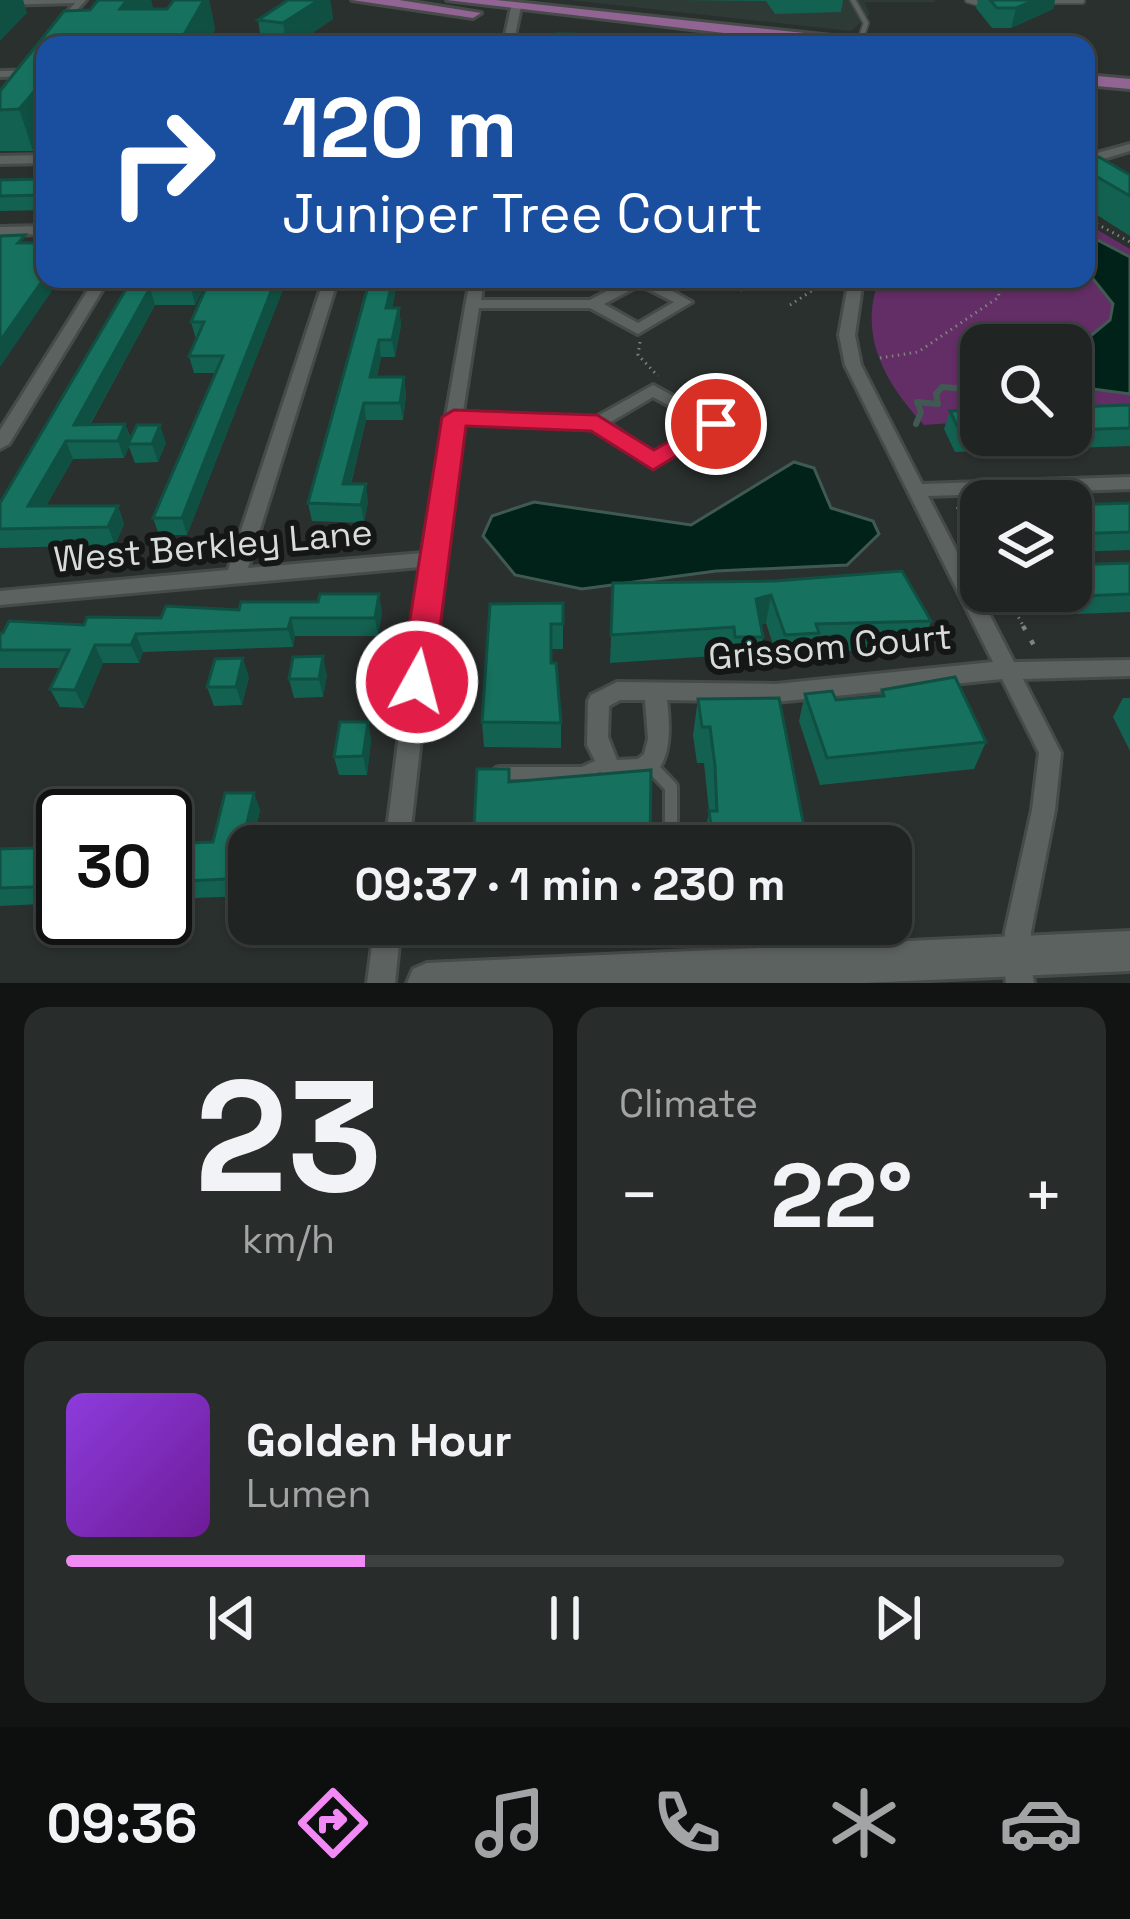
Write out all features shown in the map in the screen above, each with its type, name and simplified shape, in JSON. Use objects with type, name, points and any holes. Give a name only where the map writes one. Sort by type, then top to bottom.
[{"type":"main road","points":[[359,0],[515,8],[783,36]]},
{"type":"main road","points":[[454,0],[705,36]]},
{"type":"main road","points":[[1095,69],[1130,73]]},
{"type":"main road","points":[[1095,81],[1130,84]]},
{"type":"street","points":[[0,2],[79,0]]},
{"type":"street","points":[[51,36],[79,0]]},
{"type":"street","points":[[17,77],[34,58]]},
{"type":"street","points":[[0,74],[36,74]]},
{"type":"street","points":[[1095,158],[1130,148]]},
{"type":"street","points":[[0,160],[36,159]]},
{"type":"street","points":[[0,231],[36,230]]},
{"type":"street","points":[[0,444],[96,288]]},
{"type":"street","points":[[237,574],[329,288]]},
{"type":"street","points":[[399,825],[431,559],[476,288]]},
{"type":"street","points":[[474,304],[593,304],[623,288]]},
{"type":"street","points":[[593,304],[638,328],[685,302],[658,288]]},
{"type":"street","points":[[854,288],[847,322],[854,365],[1050,753],[1050,780],[1017,971]]},
{"type":"street","points":[[454,417],[597,423],[653,462],[716,424],[652,390],[597,423]]},
{"type":"street","points":[[917,490],[1130,483]]},
{"type":"street","name":"West Berkley Lane","points":[[0,598],[431,559]]},
{"type":"street","name":"Grissom Court","points":[[605,763],[596,752],[599,701],[617,691],[776,693],[1012,672],[1130,668]]},
{"type":"street","points":[[605,763],[611,770],[637,773],[651,766],[659,750],[655,693]]},
{"type":"street","points":[[381,983],[386,945]]},
{"type":"street","points":[[427,983],[1017,971],[1130,951]]},
{"type":"lane","points":[[853,0],[866,23],[862,36]]},
{"type":"lane","points":[[968,0],[1002,6]]},
{"type":"lane","points":[[1038,1],[1082,1]]},
{"type":"lane","points":[[482,773],[583,773],[605,763]]},
{"type":"lane","points":[[651,766],[671,788],[671,825]]},
{"type":"path","points":[[1095,223],[1130,242]]},
{"type":"path","points":[[790,305],[816,288]]},
{"type":"path","points":[[880,358],[918,352],[986,308],[999,297],[998,288]]},
{"type":"path","points":[[638,328],[638,356],[658,376],[652,390]]},
{"type":"path","points":[[957,507],[960,512]]},
{"type":"path","points":[[1015,612],[1048,672]]},
{"type":"shaded area","points":[[569,0],[936,2],[864,2],[870,14],[851,31]]},
{"type":"shaded area","points":[[1095,228],[1130,249],[1130,412],[1092,415],[1092,324],[960,324],[960,422],[924,425],[887,375],[872,320],[876,288],[1095,288]]},
{"type":"shaded area","points":[[1095,239],[1130,257],[1130,394],[1092,389],[1092,335],[1110,320],[1113,304],[1095,281]]},
{"type":"shaded area","points":[[794,462],[814,468],[831,508],[873,521],[879,534],[847,565],[716,571],[582,589],[515,575],[483,536],[492,516],[534,502],[691,525]]},
{"type":"building","points":[[98,0],[127,0],[120,9],[167,9],[174,0],[204,0],[183,36],[44,36],[64,11],[90,10]]},
{"type":"building","points":[[288,0],[319,0],[283,23],[258,20]]},
{"type":"building","points":[[990,0],[1035,0],[1016,8],[997,8]]},
{"type":"building","points":[[36,46],[36,89],[19,109],[0,110],[0,91]]},
{"type":"building","points":[[1095,158],[1130,175],[1130,196],[1095,176]]},
{"type":"building","points":[[36,179],[36,195],[0,196],[0,180]]},
{"type":"building","points":[[25,235],[18,243],[36,243],[37,288],[0,341],[0,236]]},
{"type":"building","points":[[127,288],[150,288],[74,425],[125,424],[118,441],[66,441],[28,506],[118,506],[108,527],[0,529],[0,503]]},
{"type":"building","points":[[206,288],[272,288],[182,518],[153,518],[223,356],[189,356],[204,322],[191,322]]},
{"type":"building","points":[[368,288],[391,288],[386,308],[399,308],[392,340],[379,340],[370,377],[404,377],[400,403],[364,403],[343,484],[366,484],[361,505],[308,503]]},
{"type":"building","points":[[1130,405],[1130,428],[1092,429],[1092,406]]},
{"type":"building","points":[[950,411],[960,411],[960,432]]},
{"type":"building","points":[[137,425],[160,425],[152,444],[128,444]]},
{"type":"building","points":[[1130,503],[1130,532],[1092,533],[1092,504]]},
{"type":"building","points":[[1130,563],[1130,594],[1092,596],[1092,564]]},
{"type":"building","points":[[902,571],[931,621],[816,624],[819,633],[785,635],[771,595],[756,599],[763,637],[735,637],[734,627],[611,635],[613,583],[775,581]]},
{"type":"building","points":[[320,594],[379,594],[375,618],[291,618],[288,629],[136,634],[131,645],[95,645],[75,690],[50,689],[69,650],[0,650],[0,633],[9,621],[84,625],[87,617],[161,618],[166,606],[239,610],[241,602],[318,602]]},
{"type":"building","points":[[563,603],[563,624],[551,624],[551,663],[556,663],[561,723],[482,722],[490,604]]},
{"type":"building","points":[[323,656],[319,679],[289,679],[293,657]]},
{"type":"building","points":[[243,658],[236,687],[207,687],[215,659]]},
{"type":"building","points":[[955,677],[986,742],[827,758],[805,694],[832,691],[836,700],[884,696],[882,690]]},
{"type":"building","points":[[779,698],[804,825],[711,825],[709,811],[717,811],[715,766],[710,727],[702,727],[698,699]]},
{"type":"building","points":[[340,722],[368,722],[363,756],[334,757]]},
{"type":"building","points":[[477,769],[509,769],[509,782],[651,770],[650,825],[474,825]]},
{"type":"building","points":[[225,793],[254,793],[247,825],[228,825],[228,879],[192,881],[192,843],[213,842]]},
{"type":"building","points":[[36,848],[36,887],[0,888],[0,849]]},
{"type":"waterway","points":[[916,424],[921,412],[917,402],[938,404],[936,394],[942,387],[960,388]]},
{"type":"route","points":[[417,682],[454,417],[597,423],[653,462],[716,424]]}]
